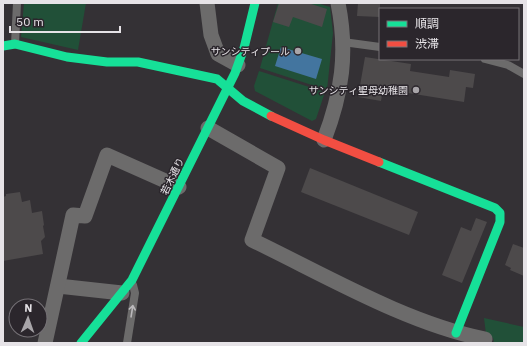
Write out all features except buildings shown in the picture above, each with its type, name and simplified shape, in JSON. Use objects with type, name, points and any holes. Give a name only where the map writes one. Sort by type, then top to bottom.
[{"type":"street","points":[[206,3],[211,35],[218,54],[238,65]]},
{"type":"street","name":"若木通り","points":[[81,343],[132,280],[180,187],[238,65],[255,3]]},
{"type":"street","points":[[324,140],[332,118],[341,82],[343,42],[338,3]]},
{"type":"street","points":[[3,46],[15,44],[67,57],[108,62],[138,62],[217,79],[243,101],[324,140],[495,208],[500,213],[500,222],[456,333]]},
{"type":"street","points":[[208,128],[278,168],[252,240],[379,302],[456,333],[485,339]]},
{"type":"street","points":[[44,343],[73,215],[85,216],[107,155],[180,187]]},
{"type":"street","points":[[58,286],[122,293]]},
{"type":"lane","points":[[15,44],[17,3]]},
{"type":"lane","points":[[343,42],[379,47]]},
{"type":"lane","points":[[488,60],[508,66],[524,74]]},
{"type":"lane","points":[[127,343],[134,293],[132,280]]},
{"type":"green space","points":[[24,3],[86,3],[78,50],[21,37]]},
{"type":"green space","name":"サンシティプール","points":[[278,3],[317,3],[330,7],[333,33],[327,90],[260,68]]},
{"type":"green space","points":[[259,71],[325,92],[316,119],[312,121],[255,91],[254,86]]},
{"type":"green space","points":[[484,318],[524,327],[524,343],[494,343],[493,338],[486,334]]},
{"type":"water","points":[[281,47],[322,59],[316,79],[275,66]]},
{"type":"traffic: fast","points":[[81,343],[132,280],[235,73],[244,48],[255,3]]},
{"type":"traffic: fast","points":[[3,46],[15,44],[67,57],[107,62],[138,62],[217,79],[243,101],[271,116]]},
{"type":"traffic: fast","points":[[379,162],[495,208],[500,213],[500,222],[456,333]]},
{"type":"traffic: jam","points":[[271,116],[324,140],[379,162]]},
{"type":"place","name":"サンシティプール","points":[[298,51]]},
{"type":"place","name":"サンシティ聖母幼稚園","points":[[416,90]]}]
